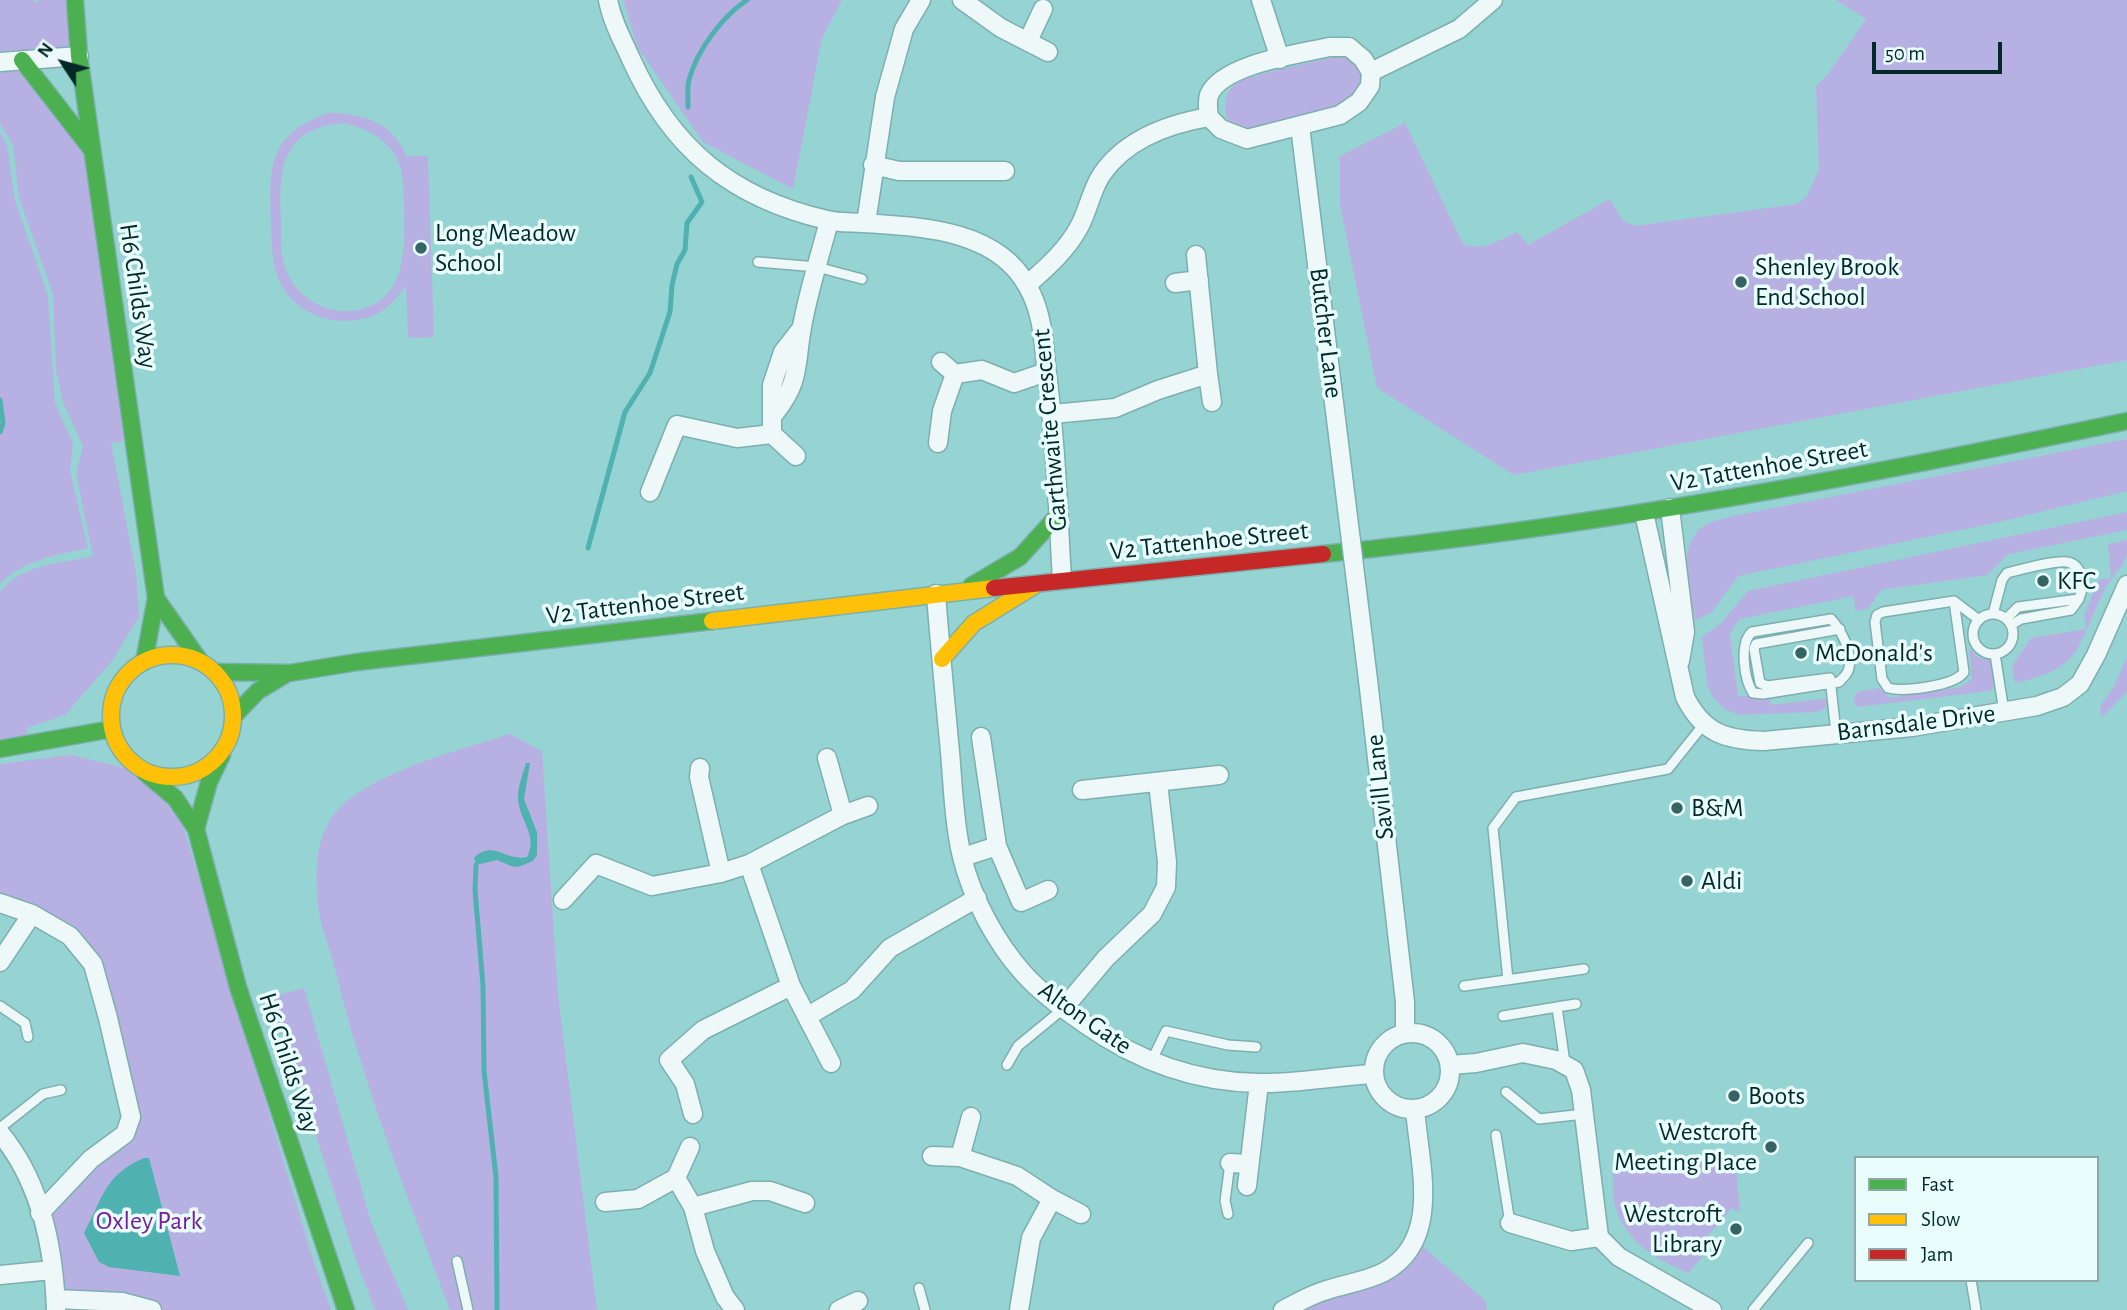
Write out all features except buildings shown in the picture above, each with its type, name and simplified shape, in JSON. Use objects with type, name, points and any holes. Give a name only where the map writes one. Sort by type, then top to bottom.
[{"type":"street","name":"H6 Childs Way","points":[[75,0],[79,56],[156,598],[144,662]]},
{"type":"street","name":"Garthwaite Crescent","points":[[608,0],[612,18],[639,79],[657,110],[698,159],[767,202],[828,221],[943,231],[978,241],[1009,263],[1027,285],[1039,309],[1044,338],[1053,414],[1062,580]]},
{"type":"street","points":[[866,223],[885,97],[904,29],[921,0]]},
{"type":"street","points":[[962,0],[1000,28],[1048,52]]},
{"type":"street","points":[[1261,0],[1280,58]]},
{"type":"street","points":[[1371,72],[1458,29],[1493,0]]},
{"type":"street","points":[[1028,41],[1045,4]]},
{"type":"street","points":[[1329,47],[1349,47],[1363,58],[1371,72],[1370,86],[1359,102],[1340,115],[1247,139],[1222,129],[1209,117],[1209,96],[1219,82],[1236,72],[1280,58],[1329,47]]},
{"type":"street","points":[[0,62],[79,56]]},
{"type":"street","points":[[22,60],[93,152]]},
{"type":"street","points":[[1027,285],[1058,257],[1079,228],[1101,175],[1122,151],[1155,131],[1179,122],[1209,117]]},
{"type":"street","name":"Butcher Lane","points":[[1300,126],[1351,541]]},
{"type":"street","points":[[873,165],[899,171],[1005,171]]},
{"type":"street","points":[[772,434],[772,386],[783,352],[801,329],[828,221]]},
{"type":"street","points":[[1196,255],[1212,402]]},
{"type":"street","points":[[1175,283],[1199,280]]},
{"type":"street","points":[[938,443],[948,368],[982,370],[1014,383],[1046,372]]},
{"type":"street","points":[[1053,414],[1115,408],[1158,390],[1208,374]]},
{"type":"street","name":"V2 Tattenhoe Street","points":[[215,672],[290,673],[357,662],[936,594],[1385,548],[1644,513],[1898,469],[2127,421]]},
{"type":"street","points":[[650,492],[677,425],[737,438],[772,434],[796,456]]},
{"type":"street","name":"Barnsdale Drive","points":[[1670,508],[1685,632],[1679,668]]},
{"type":"street","name":"Barnsdale Drive","points":[[1644,513],[1685,697],[1704,724],[1718,735],[1740,741],[1912,727],[2037,706],[2063,697],[2080,684],[2127,585]]},
{"type":"street","points":[[963,591],[1020,557],[1058,515]]},
{"type":"street","name":"Savill Lane","points":[[1351,541],[1405,1002],[1405,1034]]},
{"type":"street","points":[[942,659],[974,623],[1042,582]]},
{"type":"street","name":"Alton Gate","points":[[936,594],[962,858],[977,898],[996,936],[1024,974],[1063,1009],[1151,1062],[1212,1079],[1259,1083],[1374,1074]]},
{"type":"street","name":"H6 Childs Way","points":[[156,598],[200,661]]},
{"type":"street","points":[[196,829],[209,782],[227,744],[234,716],[226,685],[200,661],[181,655],[162,655],[144,662],[128,673],[117,690],[111,709],[111,729],[123,754],[144,772],[163,778],[182,777],[200,771],[216,760],[227,744]]},
{"type":"street","name":"V2 Tattenhoe Street","points":[[234,716],[258,691],[290,673]]},
{"type":"street","points":[[0,749],[111,729]]},
{"type":"street","points":[[981,737],[997,846],[1021,902],[1048,890]]},
{"type":"street","points":[[827,758],[843,815]]},
{"type":"street","points":[[700,768],[699,777],[721,873]]},
{"type":"street","name":"H6 Childs Way","points":[[144,772],[175,798],[196,829],[238,987],[346,1310]]},
{"type":"street","points":[[1082,790],[1219,775]]},
{"type":"street","points":[[1063,1009],[1106,958],[1152,914],[1166,887],[1167,862],[1158,783]]},
{"type":"street","points":[[563,900],[596,864],[652,886],[721,873],[749,864],[843,815],[868,806]]},
{"type":"street","points":[[962,858],[997,846]]},
{"type":"street","points":[[749,864],[791,986],[831,1063]]},
{"type":"street","points":[[808,1016],[852,990],[890,948],[977,898]]},
{"type":"street","points":[[0,903],[32,914],[70,936],[93,964],[131,1117],[125,1134],[91,1159],[40,1213]]},
{"type":"street","points":[[0,962],[32,914]]},
{"type":"street","points":[[693,1114],[685,1084],[669,1059],[704,1030],[791,986]]},
{"type":"street","points":[[1405,1034],[1425,1035],[1434,1040],[1442,1047],[1450,1065],[1450,1078],[1445,1090],[1427,1106],[1415,1109],[1392,1104],[1383,1096],[1374,1074],[1379,1052],[1385,1044],[1405,1034]]},
{"type":"street","points":[[1450,1065],[1476,1063],[1523,1053],[1556,1060],[1574,1070],[1581,1090],[1599,1237],[1619,1257],[1712,1310]]},
{"type":"street","points":[[1247,1186],[1259,1083]]},
{"type":"street","points":[[1283,1310],[1324,1291],[1382,1273],[1399,1261],[1416,1238],[1424,1212],[1415,1109]]},
{"type":"street","points":[[960,1157],[971,1117]]},
{"type":"street","points":[[0,1133],[14,1150],[30,1179],[52,1270],[56,1305],[122,1302],[152,1310]]},
{"type":"street","points":[[605,1202],[638,1199],[676,1178],[690,1147]]},
{"type":"street","points":[[932,1156],[960,1157],[1017,1176],[1080,1214]]},
{"type":"street","points":[[1230,1163],[1249,1164]]},
{"type":"street","points":[[676,1178],[693,1206],[705,1251],[725,1297],[735,1310]]},
{"type":"street","points":[[693,1206],[752,1191],[770,1191],[805,1203]]},
{"type":"street","points":[[1019,1310],[1031,1238],[1052,1199]]},
{"type":"street","points":[[1510,1223],[1571,1241],[1599,1237]]},
{"type":"street","points":[[0,1275],[52,1270]]},
{"type":"street","points":[[839,1310],[858,1301]]},
{"type":"lane","points":[[758,262],[817,267],[862,279]]},
{"type":"lane","points":[[1993,614],[2002,580],[2007,573],[2067,562],[2076,567],[2081,574],[2082,591],[2079,599],[2018,607],[2009,622],[2013,638],[2011,644],[1995,654],[1982,651],[1977,646],[1973,633],[1979,620],[1993,614],[2009,622]]},
{"type":"lane","points":[[1954,601],[1965,672],[1953,682],[1895,690],[1888,688],[1882,679],[1875,622],[1877,615],[1954,601],[1979,620]]},
{"type":"lane","points":[[1831,620],[1843,634],[1849,667],[1839,682],[1831,685],[1753,693],[1749,686],[1746,637],[1752,632],[1831,620]]},
{"type":"lane","points":[[1995,654],[2004,712]]},
{"type":"lane","points":[[1831,685],[1836,733]]},
{"type":"lane","points":[[1508,981],[1493,828],[1508,807],[1516,797],[1668,769],[1704,724]]},
{"type":"lane","points":[[1465,986],[1584,970]]},
{"type":"lane","points":[[1503,1016],[1576,1004]]},
{"type":"lane","points":[[0,1006],[24,1023],[28,1037]]},
{"type":"lane","points":[[1557,1007],[1565,1065]]},
{"type":"lane","points":[[1007,1065],[1018,1046],[1063,1009]]},
{"type":"lane","points":[[1151,1062],[1166,1031],[1228,1045],[1256,1047]]},
{"type":"lane","points":[[0,1128],[43,1094],[61,1090]]},
{"type":"lane","points":[[1506,1092],[1539,1119],[1584,1114]]},
{"type":"lane","points":[[1496,1135],[1510,1223]]},
{"type":"lane","points":[[1228,1214],[1225,1201],[1230,1163]]},
{"type":"lane","points":[[1753,1310],[1808,1243]]},
{"type":"lane","points":[[457,1261],[468,1310]]},
{"type":"lane","points":[[1971,1282],[1976,1310]]},
{"type":"lane","points":[[919,1288],[925,1310]]},
{"type":"green space","points":[[0,0],[34,0],[35,3],[40,0],[75,0],[79,56],[23,60],[93,152],[134,439],[111,443],[136,573],[139,617],[112,661],[65,715],[27,728],[28,744],[0,749],[0,592],[9,582],[31,570],[93,556],[76,473],[83,446],[63,403],[56,370],[53,294],[19,198],[13,145],[0,124]]},
{"type":"green space","points":[[623,0],[842,0],[822,38],[793,189],[703,142],[638,48]]},
{"type":"green space","name":"Shenley Brook End School","points":[[1836,0],[2127,0],[2127,360],[1514,475],[1377,388],[1340,205],[1340,156],[1405,123],[1463,244],[1477,247],[1517,232],[1528,245],[1610,199],[1623,221],[1635,226],[1797,204],[1807,196],[1819,169],[1816,86],[1828,74],[1866,19]]},
{"type":"green space","points":[[1345,55],[1361,65],[1365,81],[1361,94],[1333,109],[1248,131],[1234,130],[1230,124],[1226,99],[1232,87],[1240,81]]},
{"type":"green space","points":[[328,113],[364,118],[385,127],[401,144],[406,156],[428,156],[434,337],[408,338],[406,286],[380,312],[349,321],[323,318],[311,313],[299,306],[282,286],[274,264],[272,248],[272,170],[283,143],[308,122]],"holes":[[[343,123],[364,130],[387,145],[396,157],[403,185],[404,241],[399,273],[383,299],[369,307],[350,311],[329,309],[301,293],[289,277],[282,249],[281,184],[288,154],[307,134],[322,127]]]},
{"type":"green space","points":[[0,132],[7,146],[15,200],[48,296],[55,403],[73,444],[70,471],[88,548],[30,564],[0,584]]},
{"type":"green space","points":[[2127,439],[2127,491],[1999,522],[1738,576],[1712,612],[1695,621],[1688,584],[1687,559],[1694,536],[1709,523],[1733,516]]},
{"type":"green space","points":[[2127,512],[2127,530],[2009,554],[1987,575],[1881,590],[1868,609],[1855,611],[1854,596],[1739,619],[1730,634],[1738,696],[1769,696],[1771,705],[1830,698],[1822,710],[1739,715],[1724,709],[1712,696],[1707,685],[1702,637],[1721,623],[1748,591]]},
{"type":"green space","points":[[2127,540],[2125,561],[2106,588],[2081,642],[2074,653],[2053,671],[2015,683],[2012,666],[2031,638],[2086,629],[2084,616],[2099,579],[2111,578],[2108,544]]},
{"type":"green space","points":[[1969,648],[1979,658],[1990,659],[1995,685],[1990,691],[1857,707],[1853,699],[1857,692],[1879,688],[1890,698],[1961,687],[1972,679]]},
{"type":"green space","points":[[2127,657],[2127,692],[2101,718],[2100,706],[2113,688]]},
{"type":"green space","points":[[510,734],[542,751],[558,995],[597,1310],[450,1310],[373,1099],[319,913],[317,879],[320,845],[328,824],[341,807],[360,792],[410,767]]},
{"type":"green space","name":"Oxley Park","points":[[71,755],[125,768],[159,793],[183,826],[312,1256],[331,1310],[152,1310],[56,1299],[40,1213],[125,1134],[108,1018],[70,935],[0,903],[0,764]]},
{"type":"green space","points":[[304,988],[371,1222],[408,1310],[375,1310],[357,1263],[271,997]]},
{"type":"green space","points":[[1735,1156],[1740,1212],[1731,1208],[1706,1238],[1712,1244],[1689,1273],[1643,1248],[1619,1218],[1614,1201],[1613,1173]]},
{"type":"green space","points":[[1421,1245],[1486,1301],[1487,1310],[1297,1310]]},
{"type":"water","points":[[526,763],[530,763],[524,799],[537,832],[537,855],[533,861],[518,867],[497,860],[476,865],[474,858],[487,851],[519,858],[527,857],[531,842],[518,797]]},
{"type":"water","points":[[144,1158],[149,1158],[180,1276],[109,1267],[99,1262],[84,1233],[112,1180]]},
{"type":"waterway","points":[[688,107],[689,80],[704,46],[720,25],[747,0]]},
{"type":"waterway","points":[[588,548],[625,412],[650,373],[670,312],[672,285],[677,264],[685,250],[687,223],[702,202],[691,177]]},
{"type":"waterway","points":[[0,400],[3,423],[0,432]]},
{"type":"waterway","points":[[476,865],[475,890],[483,986],[484,1071],[496,1177],[497,1310]]},
{"type":"traffic: fast","points":[[75,0],[79,56],[156,598],[144,662]]},
{"type":"traffic: fast","points":[[22,60],[92,150]]},
{"type":"traffic: fast","points":[[1323,554],[1526,530],[1626,515],[1827,481],[2127,421]]},
{"type":"traffic: fast","points":[[971,586],[1020,557],[1058,515]]},
{"type":"traffic: fast","points":[[156,598],[200,661]]},
{"type":"traffic: fast","points":[[215,672],[290,673],[357,662],[712,621]]},
{"type":"traffic: fast","points":[[234,716],[258,691],[288,673]]},
{"type":"traffic: fast","points":[[0,749],[112,729]]},
{"type":"traffic: fast","points":[[196,829],[209,782],[222,755]]},
{"type":"traffic: fast","points":[[144,772],[175,798],[196,829],[238,987],[346,1310]]},
{"type":"traffic: slow","points":[[942,659],[974,623],[1034,586]]},
{"type":"traffic: slow","points":[[712,621],[994,588]]},
{"type":"traffic: slow","points":[[172,655],[195,659],[215,673],[229,693],[233,716],[229,739],[215,759],[195,773],[172,777],[149,773],[129,759],[115,739],[111,716],[115,693],[129,673],[149,659],[172,655]]},
{"type":"traffic: jam","points":[[994,588],[1323,554]]},
{"type":"place","name":"Long Meadow School","points":[[421,248]]},
{"type":"place","name":"Shenley Brook End School","points":[[1741,282]]},
{"type":"place","name":"KFC","points":[[2043,581]]},
{"type":"place","name":"McDonald's","points":[[1801,653]]},
{"type":"place","name":"B&M","points":[[1677,808]]},
{"type":"place","name":"Aldi","points":[[1687,881]]},
{"type":"place","name":"Boots","points":[[1734,1096]]},
{"type":"place","name":"Westcroft Meeting Place","points":[[1771,1147]]},
{"type":"place","name":"Westcroft Library","points":[[1736,1229]]}]
